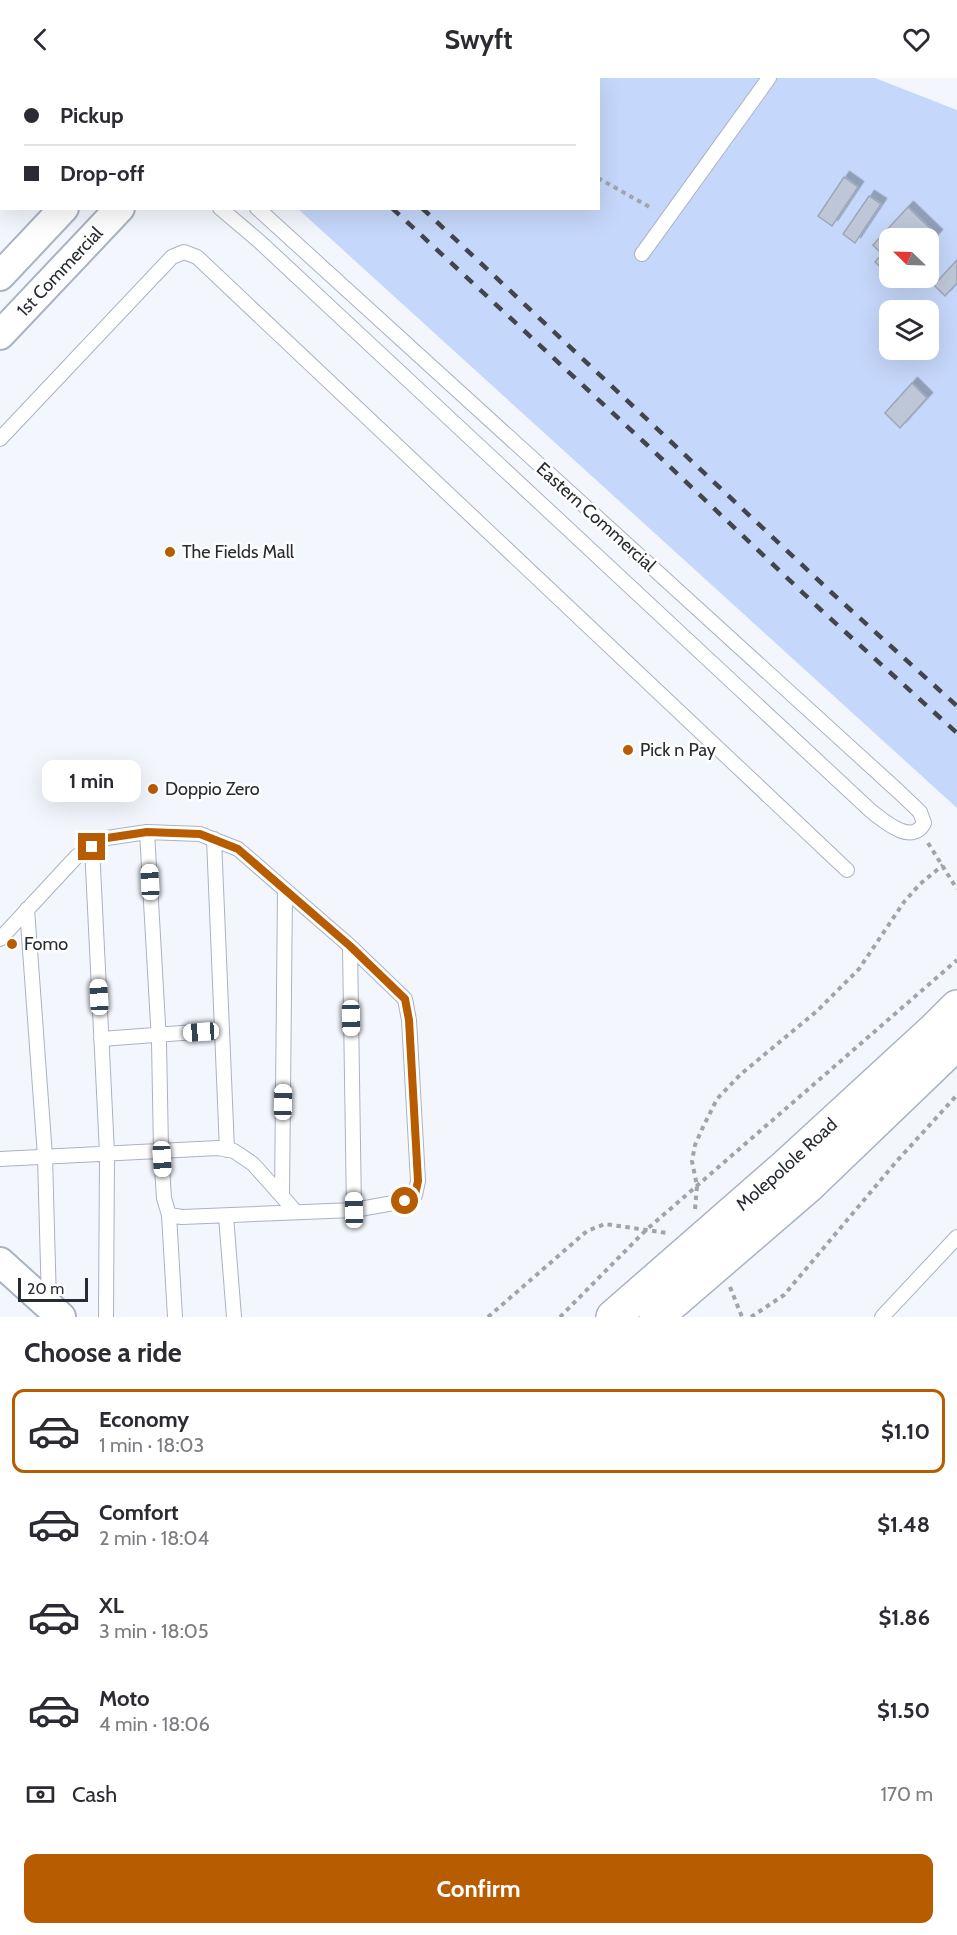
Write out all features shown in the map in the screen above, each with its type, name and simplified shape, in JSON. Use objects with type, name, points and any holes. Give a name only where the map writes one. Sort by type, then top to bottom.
[{"type":"main road","name":"Molepolole Road","points":[[613,1317],[786,1166],[957,1006]]},
{"type":"main road","name":"Molepolole Road","points":[[656,1317],[808,1186],[957,1043]]},
{"type":"street","points":[[0,276],[62,210]]},
{"type":"street","name":"1st Commercial","points":[[0,335],[118,210]]},
{"type":"street","points":[[0,1262],[50,1313]]},
{"type":"lane","points":[[642,255],[769,78]]},
{"type":"lane","points":[[222,210],[277,258],[871,811],[897,829],[909,832],[919,830]]},
{"type":"lane","name":"Eastern Commercial","points":[[259,210],[898,791],[923,817],[924,823],[919,830]]},
{"type":"lane","points":[[0,439],[172,257],[184,252],[197,257],[847,870]]},
{"type":"lane","points":[[147,832],[158,1035],[161,1151],[164,1198],[169,1215],[175,1317]]},
{"type":"lane","points":[[0,939],[77,856],[107,838],[147,832],[200,834],[238,849],[350,946],[405,999],[409,1020],[418,1181],[415,1195],[405,1201],[354,1210],[226,1216],[169,1215]]},
{"type":"lane","points":[[214,839],[227,1150]]},
{"type":"lane","points":[[92,847],[107,1153],[106,1317]]},
{"type":"lane","points":[[282,1196],[285,890]]},
{"type":"lane","points":[[27,909],[45,1156],[50,1313]]},
{"type":"lane","points":[[350,946],[354,1210]]},
{"type":"lane","points":[[101,1040],[222,1030]]},
{"type":"lane","points":[[0,1159],[218,1148],[234,1151],[253,1164],[296,1212]]},
{"type":"lane","points":[[226,1216],[234,1317]]},
{"type":"lane","points":[[882,1317],[957,1237]]},
{"type":"path","points":[[600,179],[669,218]]},
{"type":"path","points":[[919,830],[957,889]]},
{"type":"path","points":[[697,1186],[692,1161],[695,1145],[717,1099],[741,1074],[817,1011],[859,969],[904,902],[920,884],[943,865]]},
{"type":"path","points":[[560,1317],[646,1230],[957,960]]},
{"type":"path","points":[[751,1317],[784,1295],[896,1162],[957,1095]]},
{"type":"path","points":[[488,1317],[587,1231],[605,1224],[646,1230]]},
{"type":"path","points":[[730,1286],[742,1317]]},
{"type":"shaded area","points":[[600,78],[875,78],[957,110],[957,808],[299,210],[600,210]]},
{"type":"building","points":[[844,177],[858,187],[832,226],[818,216]]},
{"type":"building","points":[[869,196],[881,204],[855,243],[843,234]]},
{"type":"building","points":[[908,207],[930,228],[889,228]]},
{"type":"building","points":[[879,238],[879,251],[873,245]]},
{"type":"building","points":[[957,260],[957,283],[945,296],[937,288],[939,288],[939,280]]},
{"type":"building","points":[[912,383],[927,398],[900,428],[885,413]]},
{"type":"railway","points":[[394,210],[821,610],[957,733]]},
{"type":"railway","points":[[424,210],[832,593],[957,706]]},
{"type":"place","name":"The Fields Mall","points":[[170,552]]},
{"type":"place","name":"Pick n Pay","points":[[628,750]]},
{"type":"place","name":"Doppio Zero","points":[[153,789]]},
{"type":"place","name":"Fomo","points":[[12,944]]},
{"type":"route","points":[[92,847],[107,838],[147,832],[200,834],[238,849],[350,946],[405,999],[409,1020],[418,1181],[415,1195],[405,1201]]}]
